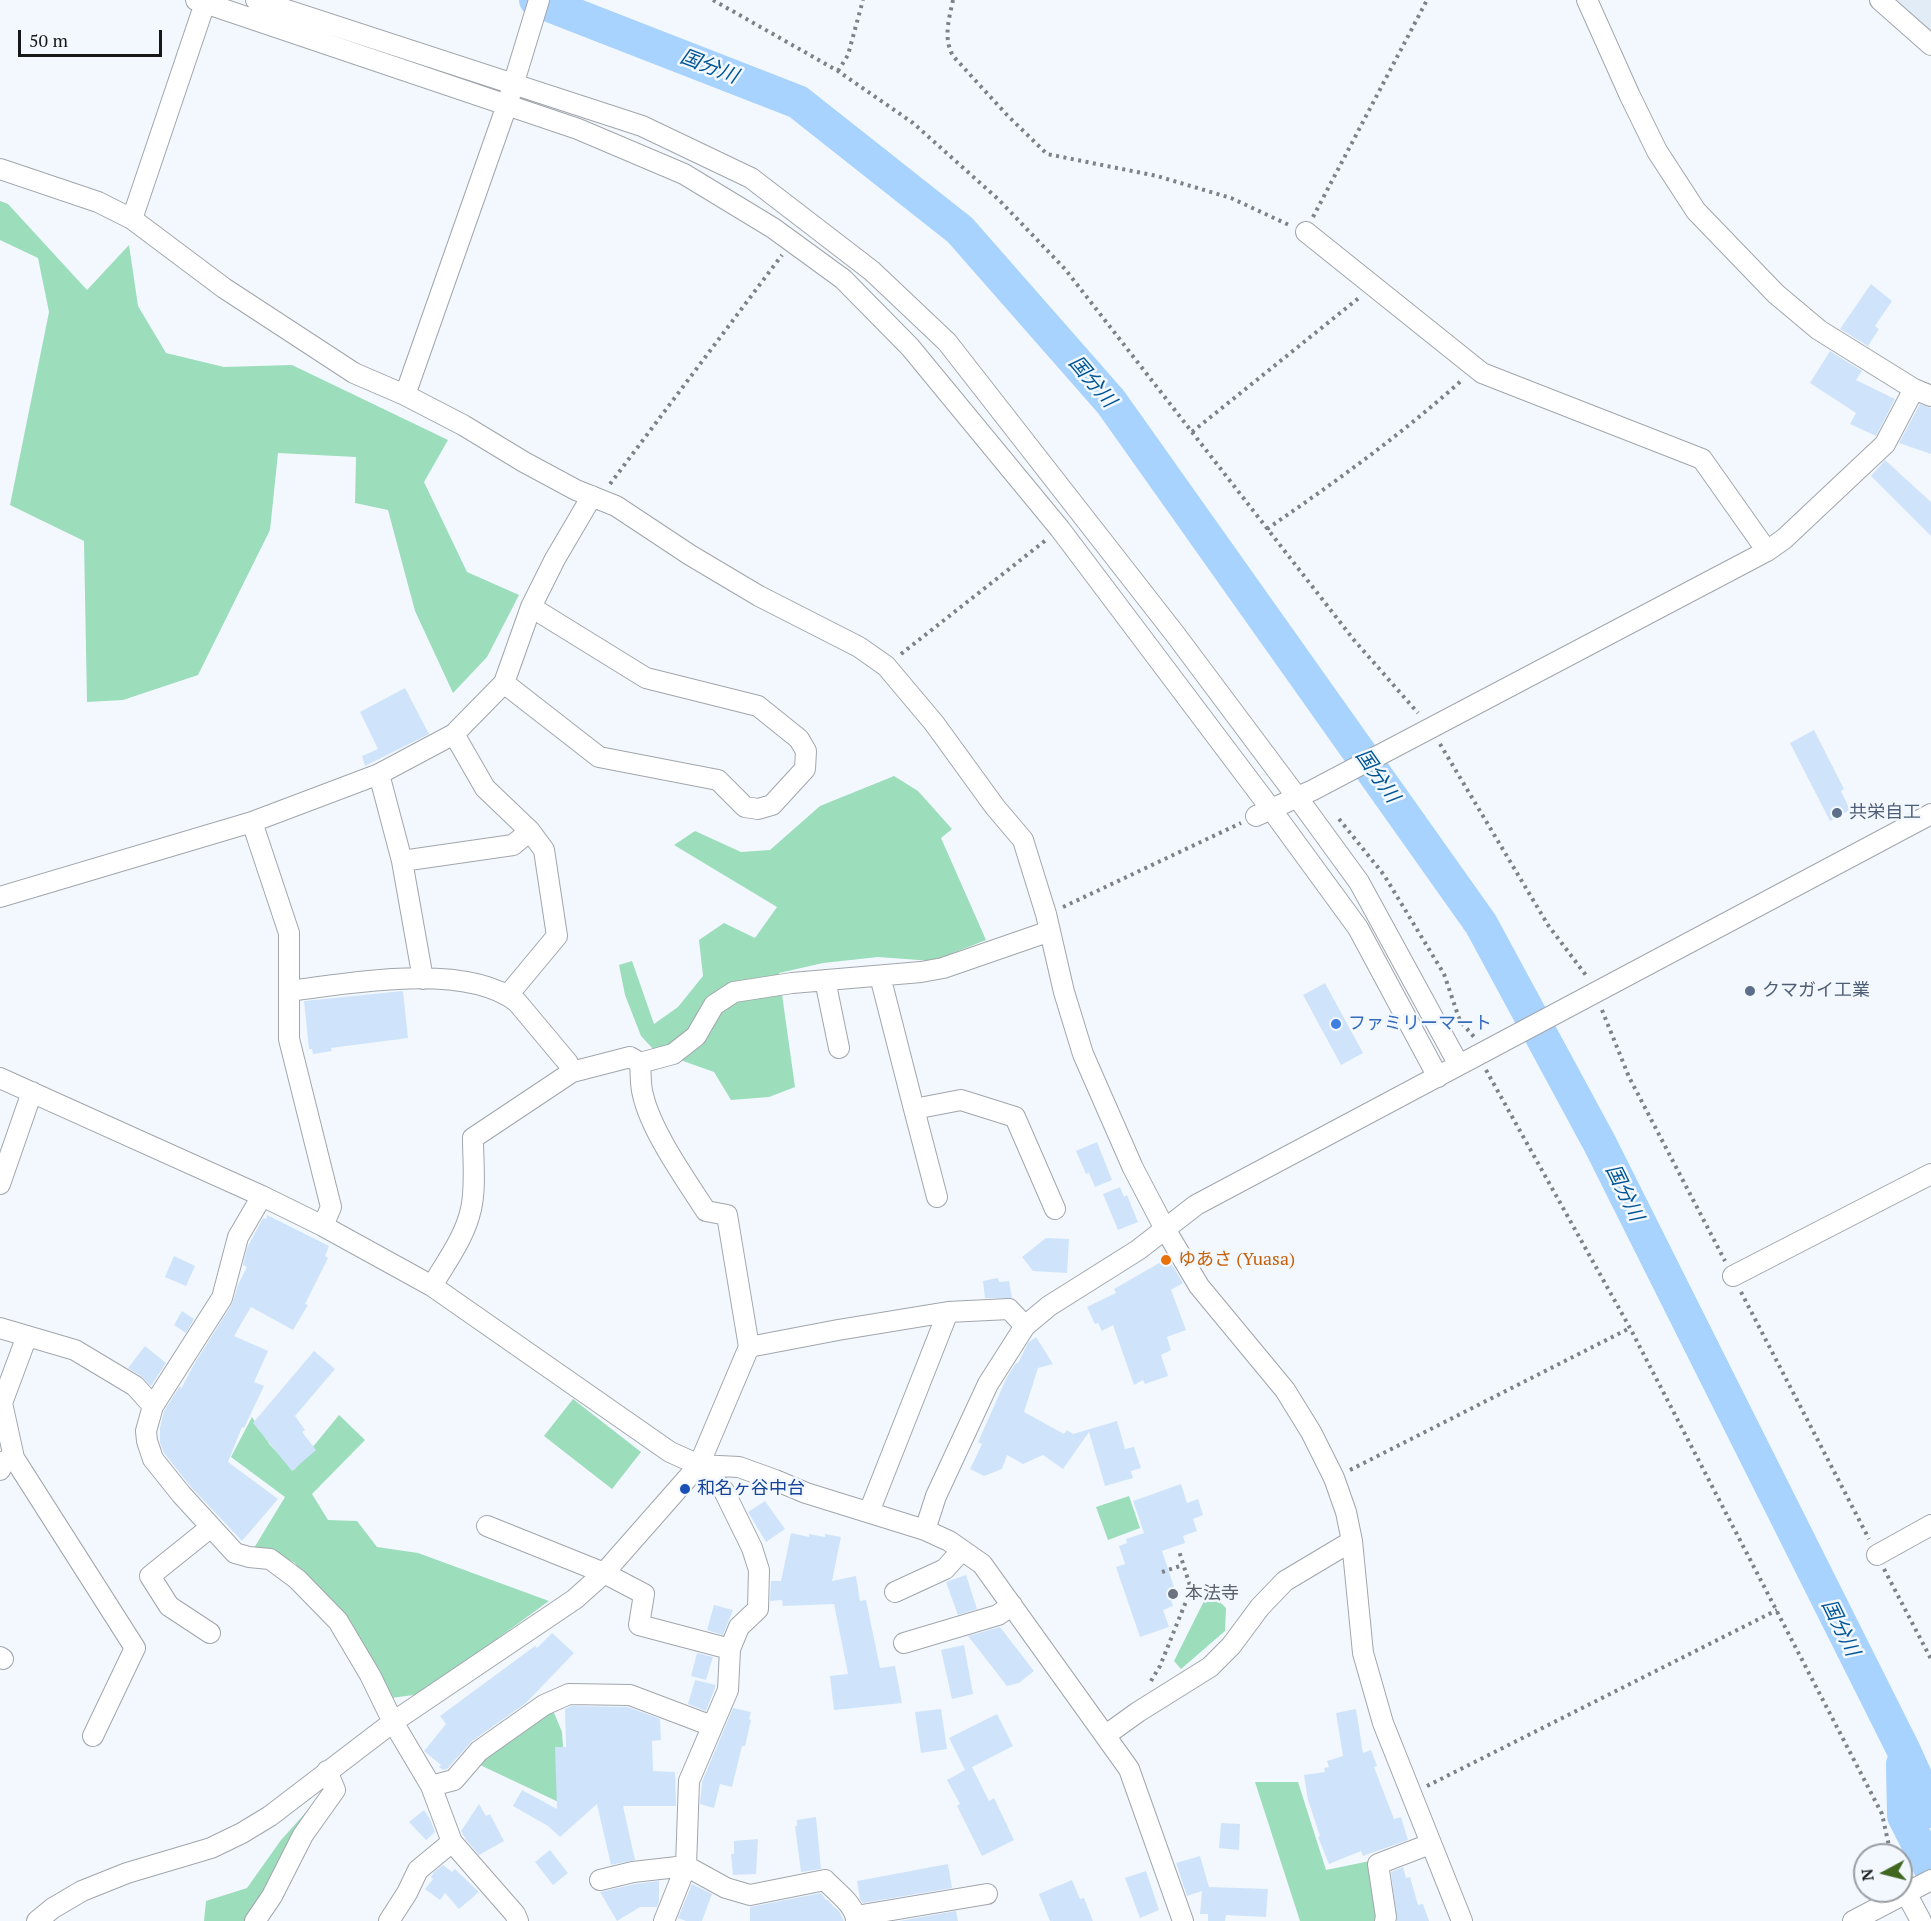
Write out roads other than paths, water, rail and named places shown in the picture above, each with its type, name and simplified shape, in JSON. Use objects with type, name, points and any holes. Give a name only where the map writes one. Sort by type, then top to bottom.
[{"type":"street","points":[[256,0],[516,74],[642,126],[751,178],[872,271],[946,342],[1175,634],[1297,797],[1359,882],[1459,1065]]},
{"type":"street","points":[[405,395],[507,105],[539,0]]},
{"type":"street","points":[[1264,813],[1767,551],[1784,539],[1884,444],[1923,392],[1819,330],[1776,294],[1696,211],[1657,151],[1587,0]]},
{"type":"street","points":[[1880,0],[1931,45]]},
{"type":"street","points":[[132,219],[201,1],[578,129],[684,174],[773,228],[843,279],[910,347],[1060,529],[1264,813],[1358,928],[1438,1077]]},
{"type":"street","points":[[0,169],[98,202],[132,219],[224,288],[354,373],[405,395],[463,425],[524,462],[616,506],[690,555],[759,596],[859,647],[886,666],[934,723],[995,807],[1023,840],[1083,1054],[1133,1168],[1165,1229],[1199,1286],[1284,1390],[1311,1431],[1334,1478],[1346,1512],[1352,1541],[1363,1653],[1383,1724],[1462,1921]]},
{"type":"street","points":[[1306,232],[1482,373],[1702,459],[1767,551]]},
{"type":"street","points":[[0,897],[252,822],[379,774],[454,734],[504,683],[531,607],[555,559],[592,496]]},
{"type":"street","points":[[504,683],[599,757],[718,780],[746,807],[758,809],[772,805],[805,769],[806,751],[799,739],[758,706],[646,678],[531,607]]},
{"type":"street","points":[[454,734],[485,788],[530,831],[544,850],[556,936],[508,995]]},
{"type":"street","points":[[379,774],[402,861],[423,979]]},
{"type":"street","points":[[925,1530],[936,1496],[988,1384],[1025,1326],[1049,1306],[1138,1250],[1196,1205],[1459,1065],[1488,1055],[1588,997],[1931,814]]},
{"type":"street","points":[[252,822],[289,933],[289,1039],[332,1207],[323,1226]]},
{"type":"street","points":[[402,861],[513,844],[530,831]]},
{"type":"street","points":[[432,1286],[460,1238],[471,1212],[473,1138],[572,1072],[630,1057],[640,1063],[673,1054],[696,1036],[714,1005],[734,992],[792,983],[943,968],[1048,923]]},
{"type":"street","points":[[880,976],[937,1197]]},
{"type":"street","points":[[290,991],[356,982],[423,979],[474,983],[508,995],[517,1002],[561,1054],[572,1072]]},
{"type":"street","points":[[825,980],[839,1048]]},
{"type":"street","points":[[37,1921],[53,1908],[82,1891],[127,1873],[211,1848],[270,1816],[393,1722],[575,1599],[604,1573],[699,1465],[748,1347],[728,1215],[706,1211],[684,1176],[650,1117],[643,1095],[640,1063]]},
{"type":"street","points":[[0,1078],[262,1196],[323,1226],[432,1286],[670,1452],[699,1465],[739,1467],[806,1493],[925,1530],[949,1541],[982,1564],[1130,1769],[1183,1921]]},
{"type":"street","points":[[0,1184],[32,1092]]},
{"type":"street","points":[[914,1109],[962,1100],[1015,1117],[1055,1209]]},
{"type":"street","points":[[1733,1276],[1931,1174]]},
{"type":"street","points":[[262,1196],[238,1237],[222,1298],[153,1406],[147,1431],[147,1441],[153,1459],[181,1494],[235,1553],[249,1557],[270,1558],[297,1579],[338,1621],[430,1786],[452,1842],[515,1914],[518,1921]]},
{"type":"street","points":[[748,1347],[948,1312],[1009,1309],[1025,1326]]},
{"type":"street","points":[[869,1512],[948,1312]]},
{"type":"street","points":[[0,1328],[75,1350],[135,1386],[153,1406]]},
{"type":"street","points":[[27,1336],[2,1403],[7,1464],[135,1648],[93,1736]]},
{"type":"street","points":[[664,1921],[686,1866],[689,1781],[728,1690],[730,1649],[739,1627],[759,1609],[759,1570],[752,1548],[724,1491],[699,1465]]},
{"type":"street","points":[[1877,1555],[1931,1525]]},
{"type":"street","points":[[487,1526],[604,1573],[644,1594],[639,1625],[730,1649]]},
{"type":"street","points":[[210,1633],[169,1606],[150,1576],[211,1527]]},
{"type":"street","points":[[1106,1735],[1210,1666],[1231,1646],[1260,1607],[1285,1581],[1352,1541]]},
{"type":"street","points":[[895,1592],[945,1569],[962,1550]]},
{"type":"street","points":[[904,1643],[998,1615],[1012,1605]]},
{"type":"street","points":[[430,1786],[454,1780],[479,1751],[544,1705],[569,1694],[630,1695],[712,1726]]},
{"type":"street","points":[[255,1921],[272,1896],[303,1835],[335,1790],[327,1771]]},
{"type":"street","points":[[388,1921],[407,1893],[418,1870],[452,1842]]},
{"type":"street","points":[[1385,1921],[1378,1864],[1430,1844]]},
{"type":"street","points":[[600,1880],[633,1872],[686,1866],[726,1888],[750,1895],[825,1880],[852,1908],[856,1919],[987,1894]]},
{"type":"street","points":[[1913,1889],[1931,1880]]},
{"type":"street","points":[[1853,1921],[1887,1903]]},
{"type":"street","points":[[1911,1903],[1921,1921]]},
{"type":"waterway","name":"国分川","points":[[536,0],[798,102],[960,230],[1111,402],[1481,924],[1600,1144],[1903,1749],[1931,1811]]},
{"type":"waterway","points":[[1903,1764],[1904,1816],[1931,1869]]},
{"type":"place","name":"共栄自工","points":[[1837,813]]},
{"type":"place","name":"クマガイ工業","points":[[1750,991]]},
{"type":"place","name":"ファミリーマート","points":[[1336,1024]]},
{"type":"place","name":"ゆあさ (Yuasa)","points":[[1166,1260]]},
{"type":"place","name":"和名ヶ谷中台","points":[[685,1489]]},
{"type":"place","name":"本法寺","points":[[1173,1594]]}]
